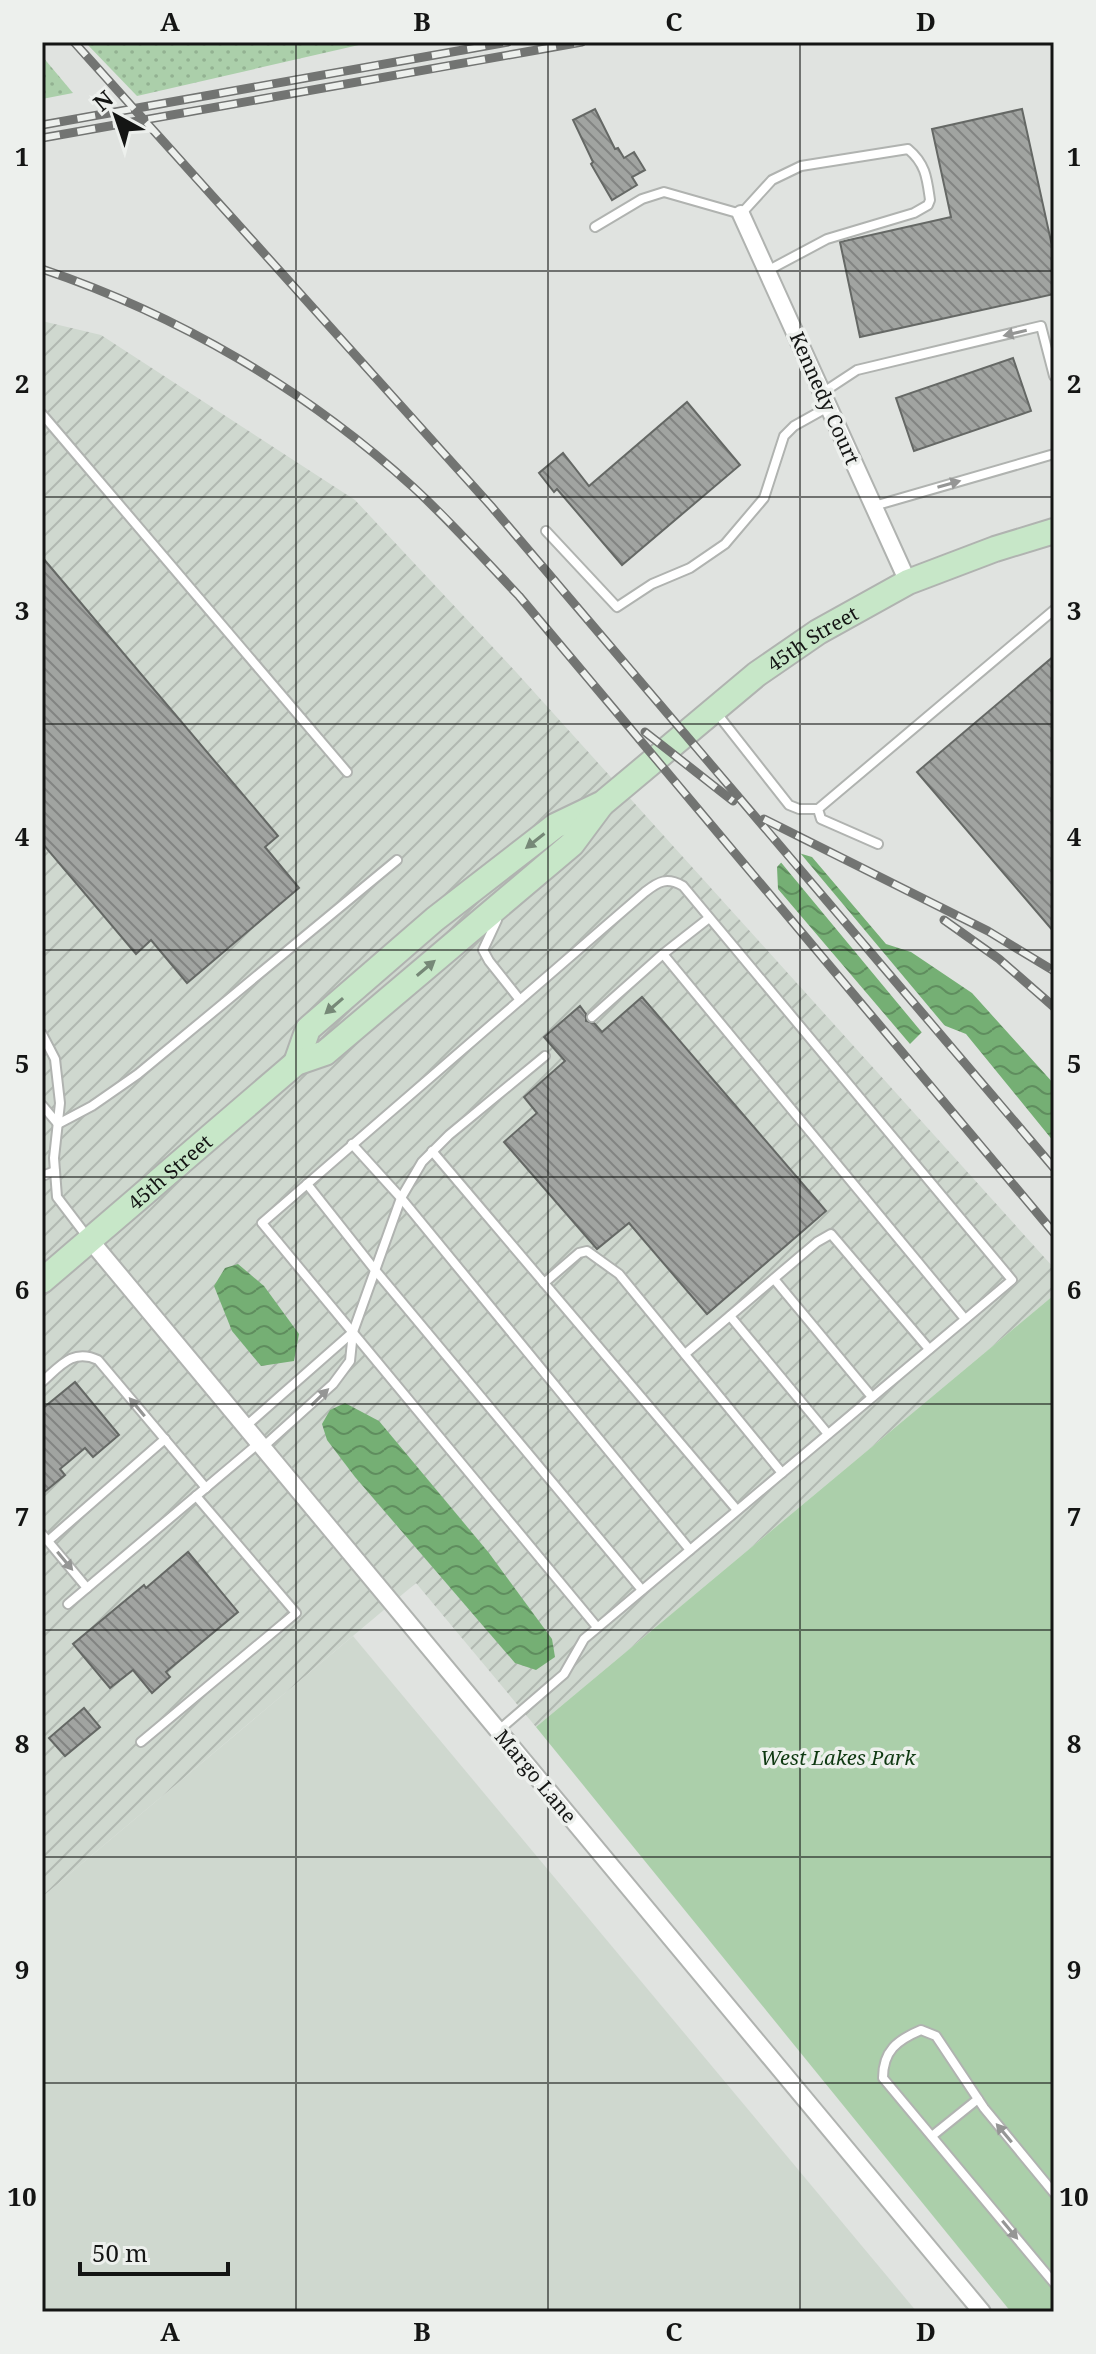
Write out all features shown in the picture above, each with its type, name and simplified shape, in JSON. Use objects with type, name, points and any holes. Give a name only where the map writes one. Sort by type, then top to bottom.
[{"type":"main road","name":"45th Street","points":[[42,1281],[296,1063],[325,1053],[572,844],[603,803],[757,674],[818,632],[908,582],[995,549],[1054,531]]},
{"type":"main road","name":"45th Street","points":[[296,1063],[308,1029],[435,919],[555,826],[603,803]]},
{"type":"street","name":"Kennedy Court","points":[[741,214],[908,582]]},
{"type":"street","name":"Margo Lane","points":[[90,1240],[982,2312]]},
{"type":"lane","points":[[595,227],[642,199],[664,192],[741,214],[772,180],[801,166],[908,149],[925,170],[930,200],[928,205],[914,213],[827,239],[767,271]]},
{"type":"lane","points":[[546,531],[617,607],[652,584],[690,568],[725,544],[764,498],[784,436],[857,370],[1041,326],[1054,376]]},
{"type":"lane","points":[[42,414],[347,772]]},
{"type":"lane","points":[[874,506],[1054,454]]},
{"type":"lane","points":[[714,711],[789,805],[799,809],[818,809],[1054,610]]},
{"type":"lane","points":[[818,809],[821,819],[878,844]]},
{"type":"lane","points":[[58,1124],[92,1106],[138,1074],[397,860]]},
{"type":"lane","points":[[498,1730],[564,1674],[584,1639],[597,1627],[1012,1280],[683,886],[671,880],[659,881],[262,1223],[597,1627]]},
{"type":"lane","points":[[508,898],[483,950],[520,1000]]},
{"type":"lane","points":[[592,1017],[709,918]]},
{"type":"lane","points":[[663,954],[965,1319]]},
{"type":"lane","points":[[42,1034],[55,1059],[60,1103],[55,1171],[57,1197],[90,1240]]},
{"type":"lane","points":[[68,1604],[333,1384],[350,1361],[353,1332],[401,1198],[422,1162],[545,1056]]},
{"type":"lane","points":[[42,1105],[58,1124]]},
{"type":"lane","points":[[352,1144],[401,1198],[690,1550]]},
{"type":"lane","points":[[432,1151],[737,1510]]},
{"type":"lane","points":[[42,1176],[55,1171]]},
{"type":"lane","points":[[307,1184],[642,1590]]},
{"type":"lane","points":[[685,1354],[817,1242],[831,1234],[929,1349]]},
{"type":"lane","points":[[544,1283],[579,1253],[587,1251],[619,1274],[782,1473]]},
{"type":"lane","points":[[774,1279],[872,1397]]},
{"type":"lane","points":[[730,1316],[828,1434]]},
{"type":"lane","points":[[245,1427],[353,1332]]},
{"type":"lane","points":[[42,1382],[72,1356],[89,1356],[98,1360],[206,1488]]},
{"type":"lane","points":[[87,1588],[45,1537],[165,1439]]},
{"type":"lane","points":[[141,1742],[296,1613],[196,1496]]},
{"type":"lane","points":[[1054,2193],[978,2099],[936,2036],[921,2030],[892,2047],[883,2062],[883,2078],[1054,2283]]},
{"type":"lane","points":[[932,2136],[978,2099]]},
{"type":"shaded area","points":[[42,321],[101,335],[355,500],[516,672],[1054,1268],[1054,1295],[536,1727],[416,1583],[42,1897]]},
{"type":"shaded area","points":[[353,1636],[917,2312],[42,2312],[42,1897]]},
{"type":"green space","points":[[85,42],[372,42],[137,96]]},
{"type":"green space","points":[[42,56],[73,93],[42,99]]},
{"type":"green space","name":"West Lakes Park","points":[[1054,1295],[1054,2312],[1011,2312],[536,1727]]},
{"type":"water","points":[[792,851],[812,857],[886,944],[911,952],[972,993],[1054,1084],[1054,1142],[966,1034],[933,1021],[910,1044],[778,889],[777,867]]},
{"type":"water","points":[[238,1264],[264,1286],[299,1334],[294,1361],[261,1366],[232,1331],[214,1286],[225,1268]]},
{"type":"water","points":[[345,1403],[379,1421],[489,1553],[552,1639],[555,1657],[536,1670],[515,1663],[355,1477],[327,1440],[322,1424],[330,1410]]},
{"type":"pier","points":[[790,848],[796,848],[950,1032],[934,1026],[924,1035],[779,860]]},
{"type":"building","points":[[595,109],[615,149],[618,148],[624,158],[634,152],[645,170],[632,177],[637,185],[612,200],[591,164],[593,162],[573,120]]},
{"type":"building","points":[[1022,109],[1054,255],[1054,294],[860,337],[840,242],[951,217],[932,129]]},
{"type":"building","points":[[1013,358],[1031,411],[914,451],[896,398]]},
{"type":"building","points":[[687,402],[740,465],[622,565],[557,489],[554,492],[539,473],[563,453],[589,486]]},
{"type":"building","points":[[42,557],[278,836],[265,847],[299,888],[187,983],[151,940],[136,954],[42,843]]},
{"type":"building","points":[[1054,656],[1054,932],[917,772]]},
{"type":"building","points":[[642,997],[826,1211],[707,1314],[629,1223],[597,1249],[504,1142],[537,1113],[524,1097],[565,1061],[544,1037],[580,1006],[586,1014],[586,1021],[594,1023],[602,1032]]},
{"type":"building","points":[[75,1382],[119,1435],[93,1457],[85,1448],[60,1469],[65,1475],[42,1494],[42,1409]]},
{"type":"building","points":[[188,1552],[238,1612],[166,1672],[170,1677],[152,1693],[133,1670],[110,1688],[73,1644]]},
{"type":"building","points":[[84,1708],[100,1727],[65,1756],[49,1738]]},
{"type":"railway","points":[[74,42],[491,506],[1054,1168]]},
{"type":"railway","points":[[42,125],[508,42]]},
{"type":"railway","points":[[42,138],[582,42]]},
{"type":"railway","points":[[42,269],[143,309],[239,359],[329,418],[427,500],[519,596],[1054,1233]]},
{"type":"railway","points":[[645,732],[733,801]]},
{"type":"railway","points":[[764,819],[988,931],[1054,971]]},
{"type":"railway","points":[[944,920],[999,959],[1054,1007]]}]
